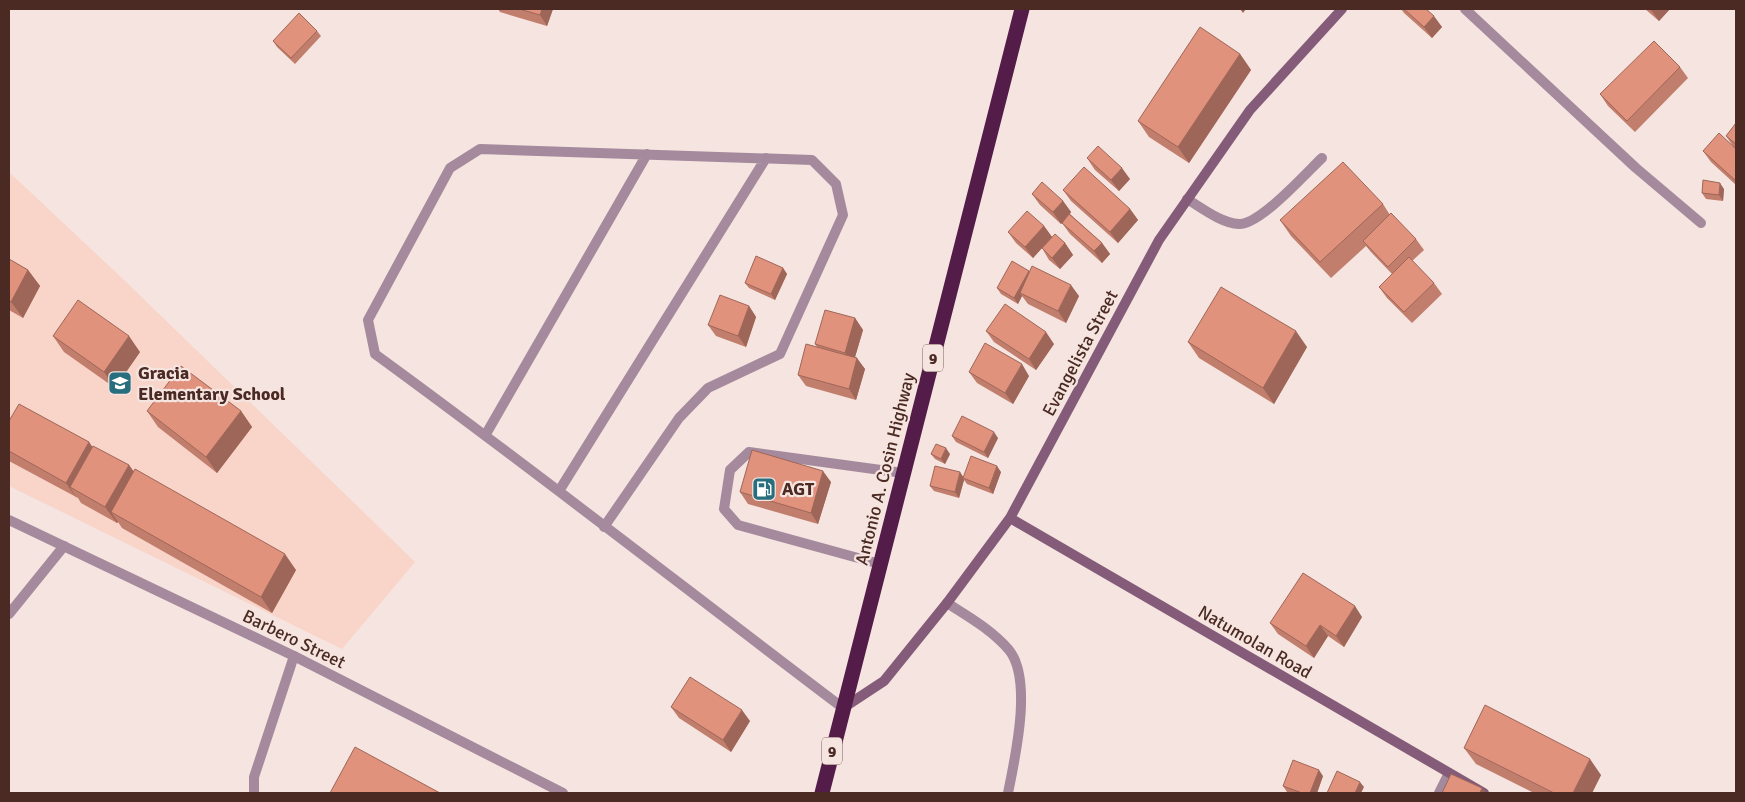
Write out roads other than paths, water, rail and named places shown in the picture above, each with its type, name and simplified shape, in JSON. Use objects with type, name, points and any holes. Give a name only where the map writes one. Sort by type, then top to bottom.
[{"type":"highway","name":"Antonio A. Cosin Highway","points":[[822,793],[1022,9]]},
{"type":"street","name":"Evangelista Street","points":[[843,708],[884,681],[948,603],[1010,518],[1159,240],[1250,110],[1342,9]]},
{"type":"street","points":[[1465,9],[1636,168],[1701,223]]},
{"type":"street","points":[[604,527],[679,418],[708,388],[780,354],[842,215],[836,184],[812,160],[480,149],[450,168],[368,320],[375,354],[486,434],[604,527],[843,708]]},
{"type":"street","points":[[486,434],[647,154]]},
{"type":"street","points":[[559,491],[766,158]]},
{"type":"street","points":[[1187,199],[1221,218],[1239,224],[1250,222],[1265,211],[1322,158]]},
{"type":"street","points":[[880,564],[738,525],[724,509],[730,470],[749,452],[904,473]]},
{"type":"street","name":"Natumolan Road","points":[[1010,518],[1484,793]]},
{"type":"street","name":"Barbero Street","points":[[9,520],[294,656],[563,793]]},
{"type":"street","points":[[9,614],[64,546]]},
{"type":"street","points":[[948,603],[984,626],[1010,651],[1020,680],[1020,732],[1008,793]]},
{"type":"street","points":[[254,793],[254,778],[294,656]]},
{"type":"street","points":[[1439,793],[1449,773]]},
{"type":"place","name":"Gracia Elementary School","points":[[120,383]]},
{"type":"place","name":"AGT","points":[[764,489]]}]
